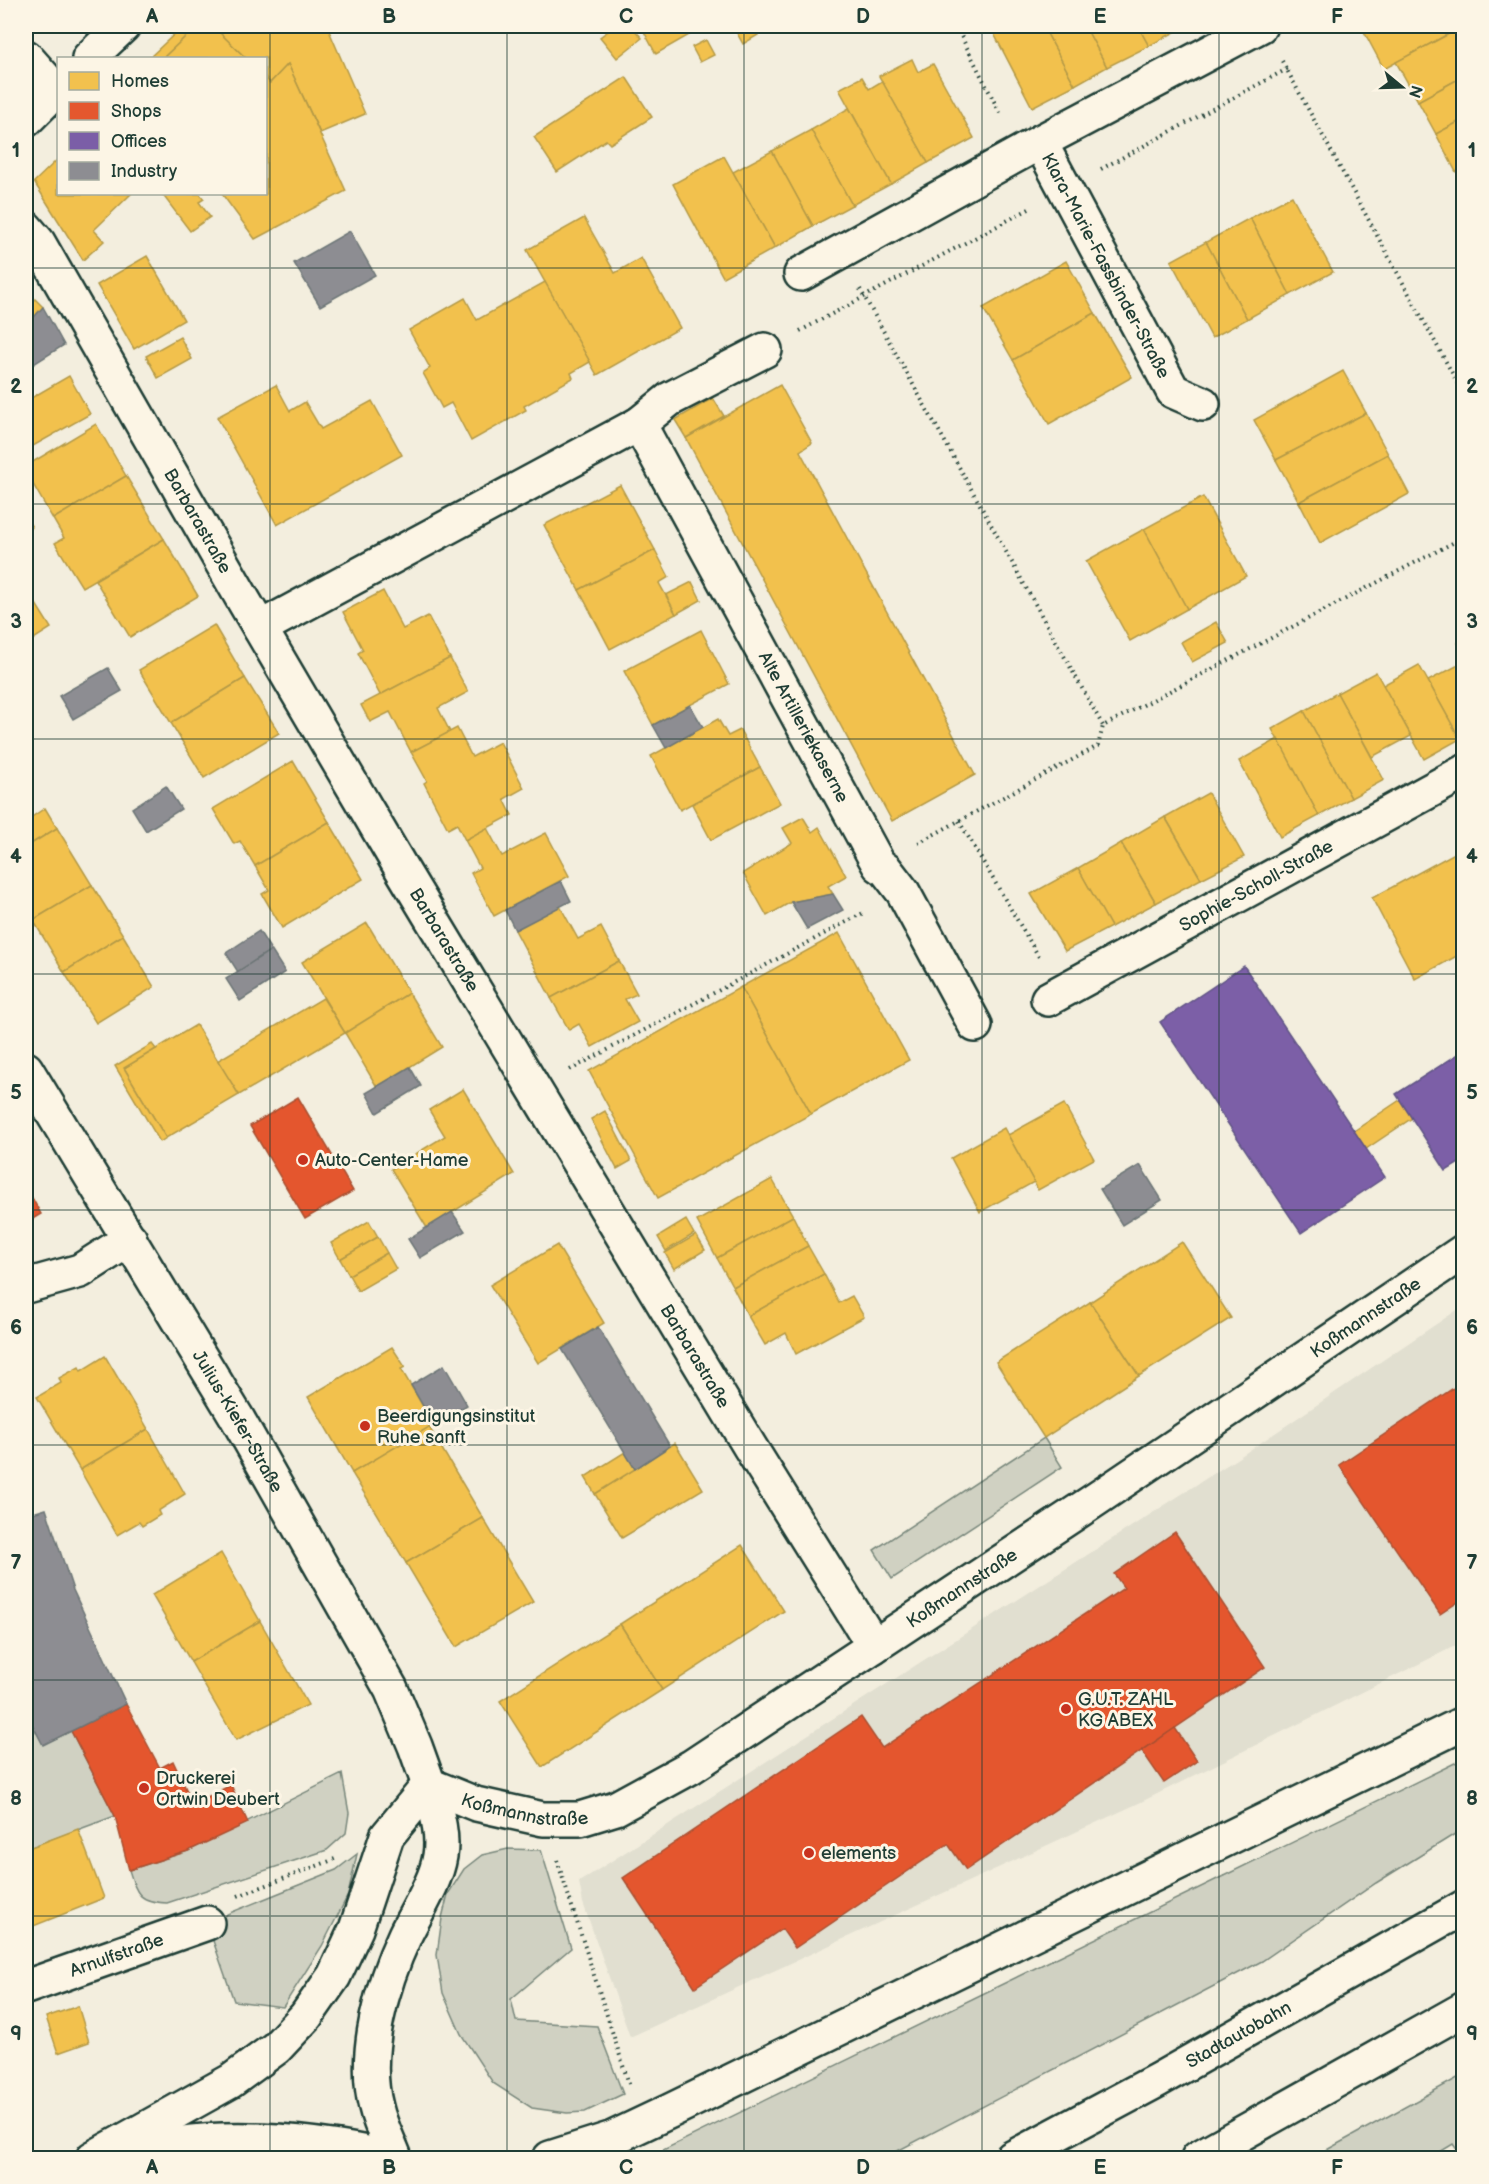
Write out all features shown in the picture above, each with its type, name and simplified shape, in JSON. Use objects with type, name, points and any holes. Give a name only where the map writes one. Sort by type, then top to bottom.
[{"type":"main road","points":[[90,57],[123,26]]},
{"type":"main road","name":"Klara-Marie-Fassbinder-Straße","points":[[801,274],[1030,147],[1268,38]]},
{"type":"main road","points":[[26,57],[57,89],[26,120]]},
{"type":"main road","name":"Klara-Marie-Fassbinder-Straße","points":[[1030,147],[1173,391],[1203,404]]},
{"type":"main road","name":"Barbarastraße","points":[[26,228],[39,242],[260,628],[538,1094],[750,1447],[874,1646]]},
{"type":"main road","points":[[260,628],[639,424],[670,399],[765,350]]},
{"type":"main road","name":"Alte Artilleriekaserne","points":[[639,424],[879,865],[886,870],[903,892],[975,1024]]},
{"type":"main road","name":"Sophie-Scholl-Straße","points":[[1054,995],[1464,772]]},
{"type":"main road","name":"Julius-Kiefer-Straße","points":[[26,1069],[236,1416],[391,1689],[429,1785],[441,1835],[440,1858],[400,1946],[375,2020],[371,2060],[375,2107],[393,2158]]},
{"type":"main road","points":[[26,1286],[80,1271],[130,1239]]},
{"type":"main road","name":"Koßmannstraße","points":[[429,1785],[476,1804],[543,1819],[580,1820],[616,1809],[691,1767],[1095,1500],[1464,1251]]},
{"type":"main road","points":[[550,2158],[613,2138],[670,2111],[1464,1724]]},
{"type":"main road","points":[[93,2158],[231,2081],[276,2048],[306,2016],[334,1976],[356,1929],[387,1836],[429,1785]]},
{"type":"main road","name":"Stadtautobahn","points":[[1012,2158],[1158,2080],[1464,1907]]},
{"type":"main road","name":"Arnulfstraße","points":[[26,1987],[207,1923]]},
{"type":"main road","points":[[1198,2158],[1464,2009]]},
{"type":"main road","points":[[110,2158],[137,2150],[232,2139],[278,2140],[393,2158]]},
{"type":"path","points":[[956,26],[1030,147]]},
{"type":"path","points":[[1268,38],[1464,395]]},
{"type":"path","points":[[840,252],[1103,726],[1098,746],[959,821],[1054,995]]},
{"type":"path","points":[[1103,726],[1464,537]]},
{"type":"path","points":[[538,1094],[903,892]]},
{"type":"path","points":[[207,1923],[220,1902],[332,1861],[339,1856]]},
{"type":"path","points":[[557,1859],[631,2091]]},
{"type":"shaded area","points":[[1463,1306],[1463,1642],[1139,1803],[630,2037],[583,1903],[579,1882],[1241,1456]]},
{"type":"shaded area","points":[[1044,1438],[1062,1467],[892,1579],[874,1550]]},
{"type":"shaded area","points":[[26,1712],[43,1744],[71,1731],[115,1816],[26,1849]]},
{"type":"shaded area","points":[[1463,1759],[1463,1829],[1376,1883],[1262,1961],[884,2158],[666,2158],[663,2150]]},
{"type":"shaded area","points":[[342,1774],[349,1813],[346,1833],[327,1850],[167,1903],[145,1899],[140,1896],[134,1886],[129,1870],[188,1851]]},
{"type":"shaded area","points":[[508,1849],[541,1850],[571,1948],[511,1999],[516,2021],[597,2026],[623,2094],[585,2112],[567,2113],[532,2108],[493,2083],[461,2034],[443,1993],[437,1955],[448,1894],[464,1869],[482,1855]]},
{"type":"shaded area","points":[[357,1854],[348,1895],[322,1946],[283,2007],[234,2001],[211,1935],[227,1914],[336,1870]]},
{"type":"shaded area","points":[[1463,2075],[1463,2158],[1453,2144],[1430,2158],[1312,2158]]},
{"type":"building: Homes","points":[[183,26],[197,26],[164,57],[150,57]]},
{"type":"building: Homes","points":[[197,26],[213,26],[245,57],[164,57]]},
{"type":"building: Homes","points":[[213,26],[327,26],[365,114],[320,133],[288,64],[270,83],[267,79],[267,57],[245,57]]},
{"type":"building: Homes","points":[[615,26],[631,26],[642,38],[617,58],[600,37]]},
{"type":"building: Homes","points":[[641,26],[696,26],[698,30],[656,54]]},
{"type":"building: Homes","points":[[733,26],[752,26],[758,35],[743,44]]},
{"type":"building: Homes","points":[[990,26],[1043,26],[1075,85],[1032,107]]},
{"type":"building: Homes","points":[[1043,26],[1085,26],[1107,67],[1075,85]]},
{"type":"building: Homes","points":[[1085,26],[1138,26],[1149,46],[1107,67]]},
{"type":"building: Homes","points":[[1138,26],[1183,26],[1184,27],[1149,46]]},
{"type":"building: Homes","points":[[1361,26],[1463,26],[1384,69]]},
{"type":"building: Homes","points":[[1464,26],[1464,76],[1418,101],[1396,62]]},
{"type":"building: Homes","points":[[706,40],[714,55],[700,62],[692,47]]},
{"type":"building: Homes","points":[[912,59],[918,72],[933,64],[974,138],[928,163],[879,76]]},
{"type":"building: Homes","points":[[288,64],[346,191],[255,239],[223,195],[267,195],[267,79],[270,83]]},
{"type":"building: Homes","points":[[1464,76],[1464,119],[1436,134],[1418,101]]},
{"type":"building: Homes","points":[[626,77],[652,117],[610,144],[606,140],[557,172],[534,137]]},
{"type":"building: Homes","points":[[862,77],[869,89],[882,81],[928,163],[891,184],[839,89]]},
{"type":"building: Homes","points":[[849,108],[891,184],[852,205],[811,130]]},
{"type":"building: Homes","points":[[1464,119],[1464,168],[1456,172],[1436,134]]},
{"type":"building: Homes","points":[[811,130],[852,205],[813,226],[772,151]]},
{"type":"building: Homes","points":[[772,151],[813,226],[775,248],[733,172]]},
{"type":"building: Homes","points":[[724,156],[775,248],[723,277],[673,184]]},
{"type":"building: Homes","points":[[57,160],[57,195],[130,195],[94,230],[104,241],[83,260],[34,182]]},
{"type":"building: Homes","points":[[163,195],[201,195],[204,199],[199,202],[210,217],[190,231]]},
{"type":"building: Homes","points":[[1292,196],[1333,272],[1290,295],[1250,218]]},
{"type":"building: Homes","points":[[584,218],[615,273],[641,258],[680,328],[597,375],[527,250]]},
{"type":"building: Homes","points":[[1250,218],[1290,295],[1247,319],[1206,242]]},
{"type":"building: Homes","points":[[1206,242],[1247,319],[1212,338],[1171,261]]},
{"type":"building: Homes","points":[[147,256],[184,320],[134,349],[97,285]]},
{"type":"building: Homes","points":[[1066,261],[1095,313],[1013,360],[983,308]]},
{"type":"building: Homes","points":[[545,282],[590,362],[571,373],[573,378],[524,406],[526,410],[471,441],[451,403],[442,408],[423,373],[430,368],[409,330],[465,298],[477,320]]},
{"type":"building: Homes","points":[[26,290],[43,307],[26,326]]},
{"type":"building: Homes","points":[[1095,313],[1132,377],[1049,424],[1013,360]]},
{"type":"building: Homes","points":[[180,337],[192,359],[158,378],[146,356]]},
{"type":"building: Homes","points":[[1343,371],[1366,413],[1276,460],[1254,420]]},
{"type":"building: Homes","points":[[69,376],[90,414],[26,450],[26,401]]},
{"type":"building: Homes","points":[[276,385],[290,411],[305,402],[321,429],[372,401],[402,455],[277,525],[217,417]]},
{"type":"building: Homes","points":[[780,385],[812,443],[800,451],[975,775],[892,821],[686,438]]},
{"type":"building: Homes","points":[[713,398],[724,416],[686,438],[675,420]]},
{"type":"building: Homes","points":[[1366,413],[1388,454],[1299,502],[1276,460]]},
{"type":"building: Homes","points":[[96,424],[126,476],[53,519],[26,472],[26,466]]},
{"type":"building: Homes","points":[[1388,454],[1409,494],[1320,543],[1299,502]]},
{"type":"building: Homes","points":[[126,476],[164,539],[82,587],[55,543],[64,538],[53,519]]},
{"type":"building: Homes","points":[[620,485],[655,550],[579,590],[544,525]]},
{"type":"building: Homes","points":[[1203,497],[1246,576],[1187,609],[1144,529]]},
{"type":"building: Homes","points":[[26,518],[32,527],[26,531]]},
{"type":"building: Homes","points":[[1144,529],[1187,609],[1130,641],[1086,561]]},
{"type":"building: Homes","points":[[164,539],[198,596],[130,637],[95,580]]},
{"type":"building: Homes","points":[[655,550],[669,577],[659,583],[676,614],[610,649],[579,590]]},
{"type":"building: Homes","points":[[692,582],[701,600],[676,614],[666,595]]},
{"type":"building: Homes","points":[[26,588],[51,628],[26,644]]},
{"type":"building: Homes","points":[[383,591],[403,629],[428,616],[450,658],[380,695],[358,653],[363,650],[343,612]]},
{"type":"building: Homes","points":[[1216,622],[1228,643],[1192,662],[1181,642]]},
{"type":"building: Homes","points":[[214,625],[245,678],[171,723],[139,670]]},
{"type":"building: Homes","points":[[701,630],[729,684],[653,725],[624,671]]},
{"type":"building: Homes","points":[[1464,640],[1464,653],[1458,643]]},
{"type":"building: Homes","points":[[450,658],[468,692],[438,708],[450,732],[411,752],[390,712],[370,722],[361,705]]},
{"type":"building: Homes","points":[[1464,662],[1464,738],[1460,739],[1428,681]]},
{"type":"building: Homes","points":[[1419,665],[1460,739],[1424,759],[1383,685]]},
{"type":"building: Homes","points":[[1376,672],[1411,736],[1372,757],[1337,693]]},
{"type":"building: Homes","points":[[245,678],[279,733],[204,778],[171,723]]},
{"type":"building: Homes","points":[[1337,693],[1384,780],[1351,798],[1304,711]]},
{"type":"building: Homes","points":[[1304,711],[1351,798],[1319,816],[1272,729]]},
{"type":"building: Homes","points":[[718,719],[728,736],[740,730],[760,767],[680,810],[651,756]]},
{"type":"building: Homes","points":[[457,728],[472,757],[500,742],[524,788],[504,799],[512,815],[465,840],[457,824],[448,829],[424,783],[427,781],[411,752]]},
{"type":"building: Homes","points":[[1278,739],[1319,816],[1280,837],[1239,761]]},
{"type":"building: Homes","points":[[293,761],[329,822],[255,866],[240,841],[234,844],[213,809]]},
{"type":"building: Homes","points":[[760,767],[780,803],[711,840],[692,804]]},
{"type":"building: Homes","points":[[26,774],[31,783],[26,787]]},
{"type":"building: Homes","points":[[1208,793],[1244,857],[1201,879],[1165,817]]},
{"type":"building: Homes","points":[[45,808],[57,828],[26,847],[26,821]]},
{"type":"building: Homes","points":[[803,817],[812,832],[819,827],[846,876],[828,886],[833,894],[791,902],[767,916],[743,873],[792,843],[783,828]]},
{"type":"building: Homes","points":[[1165,817],[1201,879],[1156,903],[1121,843]]},
{"type":"building: Homes","points":[[329,822],[363,879],[282,928],[262,894],[269,890],[255,866]]},
{"type":"building: Homes","points":[[57,828],[92,885],[33,920],[26,908],[26,847]]},
{"type":"building: Homes","points":[[487,828],[502,856],[546,833],[569,876],[494,916],[471,873],[480,868],[465,840]]},
{"type":"building: Homes","points":[[1121,843],[1156,903],[1111,927],[1078,868]]},
{"type":"building: Homes","points":[[1464,848],[1464,952],[1415,979],[1372,898]]},
{"type":"building: Homes","points":[[1078,868],[1111,927],[1065,951],[1031,894]]},
{"type":"building: Homes","points":[[92,885],[123,935],[64,972],[33,920]]},
{"type":"building: Homes","points":[[560,906],[578,939],[601,927],[619,961],[551,998],[515,930]]},
{"type":"building: Homes","points":[[367,923],[409,993],[345,1033],[302,962]]},
{"type":"building: Homes","points":[[839,933],[909,1060],[811,1114],[741,987]]},
{"type":"building: Homes","points":[[123,935],[154,987],[96,1023],[64,972]]},
{"type":"building: Homes","points":[[619,961],[637,994],[625,999],[638,1022],[592,1047],[579,1024],[569,1030],[551,998]]},
{"type":"building: Homes","points":[[741,987],[811,1114],[658,1198],[589,1071]]},
{"type":"building: Homes","points":[[409,993],[442,1047],[377,1087],[345,1033]]},
{"type":"building: Homes","points":[[323,998],[345,1033],[239,1095],[217,1061]]},
{"type":"building: Homes","points":[[196,1025],[239,1095],[166,1138],[124,1068]]},
{"type":"building: Homes","points":[[152,1044],[156,1049],[124,1068],[166,1138],[160,1142],[115,1066]]},
{"type":"building: Homes","points":[[463,1089],[514,1174],[427,1228],[391,1169],[445,1136],[429,1110]]},
{"type":"building: Homes","points":[[1400,1100],[1412,1118],[1366,1149],[1354,1131]]},
{"type":"building: Homes","points":[[1064,1104],[1094,1159],[1038,1190],[1008,1135]]},
{"type":"building: Homes","points":[[605,1111],[631,1161],[617,1169],[591,1119]]},
{"type":"building: Homes","points":[[1004,1128],[1034,1182],[980,1212],[951,1158]]},
{"type":"building: Homes","points":[[772,1179],[793,1216],[717,1258],[697,1221]]},
{"type":"building: Homes","points":[[793,1216],[808,1246],[733,1287],[717,1258]]},
{"type":"building: Homes","points":[[686,1220],[694,1234],[666,1251],[658,1237]]},
{"type":"building: Homes","points":[[369,1221],[378,1237],[340,1259],[331,1243]]},
{"type":"building: Homes","points":[[696,1235],[705,1250],[674,1269],[665,1253]]},
{"type":"building: Homes","points":[[378,1237],[387,1253],[349,1275],[340,1259]]},
{"type":"building: Homes","points":[[1182,1242],[1231,1318],[1139,1376],[1090,1302]]},
{"type":"building: Homes","points":[[557,1245],[604,1323],[538,1363],[490,1285]]},
{"type":"building: Homes","points":[[808,1246],[824,1274],[748,1316],[733,1287]]},
{"type":"building: Homes","points":[[387,1253],[396,1269],[358,1291],[349,1275]]},
{"type":"building: Homes","points":[[824,1274],[839,1303],[852,1296],[864,1317],[796,1354],[786,1333],[765,1345],[748,1316]]},
{"type":"building: Homes","points":[[1090,1302],[1139,1376],[1044,1438],[996,1362]]},
{"type":"building: Homes","points":[[392,1347],[405,1367],[401,1369],[434,1425],[352,1473],[308,1397]]},
{"type":"building: Homes","points":[[105,1356],[148,1429],[80,1470],[37,1397],[61,1383],[59,1378],[79,1367],[81,1371]]},
{"type":"building: Homes","points":[[429,1427],[483,1518],[406,1563],[352,1473]]},
{"type":"building: Homes","points":[[148,1429],[185,1494],[158,1511],[160,1515],[142,1526],[139,1522],[117,1535],[80,1470]]},
{"type":"building: Homes","points":[[675,1443],[703,1489],[622,1538],[595,1494]]},
{"type":"building: Homes","points":[[625,1452],[635,1469],[595,1494],[585,1477]]},
{"type":"building: Homes","points":[[483,1518],[533,1602],[456,1647],[406,1563]]},
{"type":"building: Homes","points":[[742,1545],[784,1611],[662,1690],[620,1624]]},
{"type":"building: Homes","points":[[221,1553],[260,1621],[191,1662],[152,1595]]},
{"type":"building: Homes","points":[[260,1621],[308,1705],[236,1740],[191,1662]]},
{"type":"building: Homes","points":[[620,1624],[662,1690],[542,1767],[500,1701]]},
{"type":"building: Homes","points":[[78,1829],[104,1898],[26,1929],[26,1849]]},
{"type":"building: Homes","points":[[78,2006],[89,2042],[58,2053],[46,2017]]},
{"type":"building: Shops","name":"Auto-Center-Hame","points":[[298,1097],[353,1191],[305,1219],[250,1126]]},
{"type":"building: Shops","points":[[26,1187],[41,1214],[26,1223]]},
{"type":"building: Shops","points":[[1464,1381],[1464,1598],[1440,1614],[1339,1465]]},
{"type":"building: Shops","points":[[1175,1532],[1265,1667],[966,1870],[948,1844],[795,1948],[782,1929],[695,1987],[623,1878],[861,1717],[882,1748],[1124,1588],[1114,1574]]},
{"type":"building: Shops","name":"Druckerei Ortwin Deubert","points":[[126,1704],[160,1768],[173,1761],[193,1804],[231,1785],[248,1823],[188,1851],[129,1870],[115,1816],[71,1731]]},
{"type":"building: Shops","points":[[1175,1728],[1197,1761],[1164,1783],[1142,1751]]},
{"type":"building: Offices","points":[[1244,966],[1385,1177],[1301,1233],[1160,1022]]},
{"type":"building: Offices","points":[[1463,1051],[1464,1160],[1446,1171],[1396,1094]]},
{"type":"building: Industry","points":[[350,231],[375,275],[320,306],[294,263]]},
{"type":"building: Industry","points":[[43,307],[64,345],[26,369],[26,326]]},
{"type":"building: Industry","points":[[108,668],[122,691],[73,719],[59,696]]},
{"type":"building: Industry","points":[[690,705],[703,727],[666,748],[653,725]]},
{"type":"building: Industry","points":[[166,786],[181,809],[146,831],[132,808]]},
{"type":"building: Industry","points":[[561,881],[571,901],[515,930],[505,910]]},
{"type":"building: Industry","points":[[833,894],[843,910],[807,929],[791,902]]},
{"type":"building: Industry","points":[[259,931],[271,950],[238,972],[226,953]]},
{"type":"building: Industry","points":[[271,950],[285,972],[240,1001],[226,979]]},
{"type":"building: Industry","points":[[410,1067],[421,1086],[377,1113],[366,1093]]},
{"type":"building: Industry","points":[[1140,1165],[1162,1200],[1122,1225],[1100,1189]]},
{"type":"building: Industry","points":[[452,1212],[465,1231],[420,1258],[408,1239]]},
{"type":"building: Industry","points":[[598,1327],[670,1446],[635,1469],[562,1349]]},
{"type":"building: Industry","points":[[444,1365],[467,1405],[434,1425],[411,1385]]},
{"type":"building: Industry","points":[[46,1509],[73,1590],[126,1704],[43,1745],[26,1712],[26,1515]]},
{"type":"place","name":"Auto-Center-Hame","points":[[303,1160]]},
{"type":"place","name":"Beerdigungsinstitut Ruhe sanft","points":[[365,1426]]},
{"type":"place","name":"G.U.T. ZAHL KG ABEX","points":[[1066,1709]]},
{"type":"place","name":"Druckerei Ortwin Deubert","points":[[144,1788]]},
{"type":"place","name":"elements","points":[[809,1853]]}]
